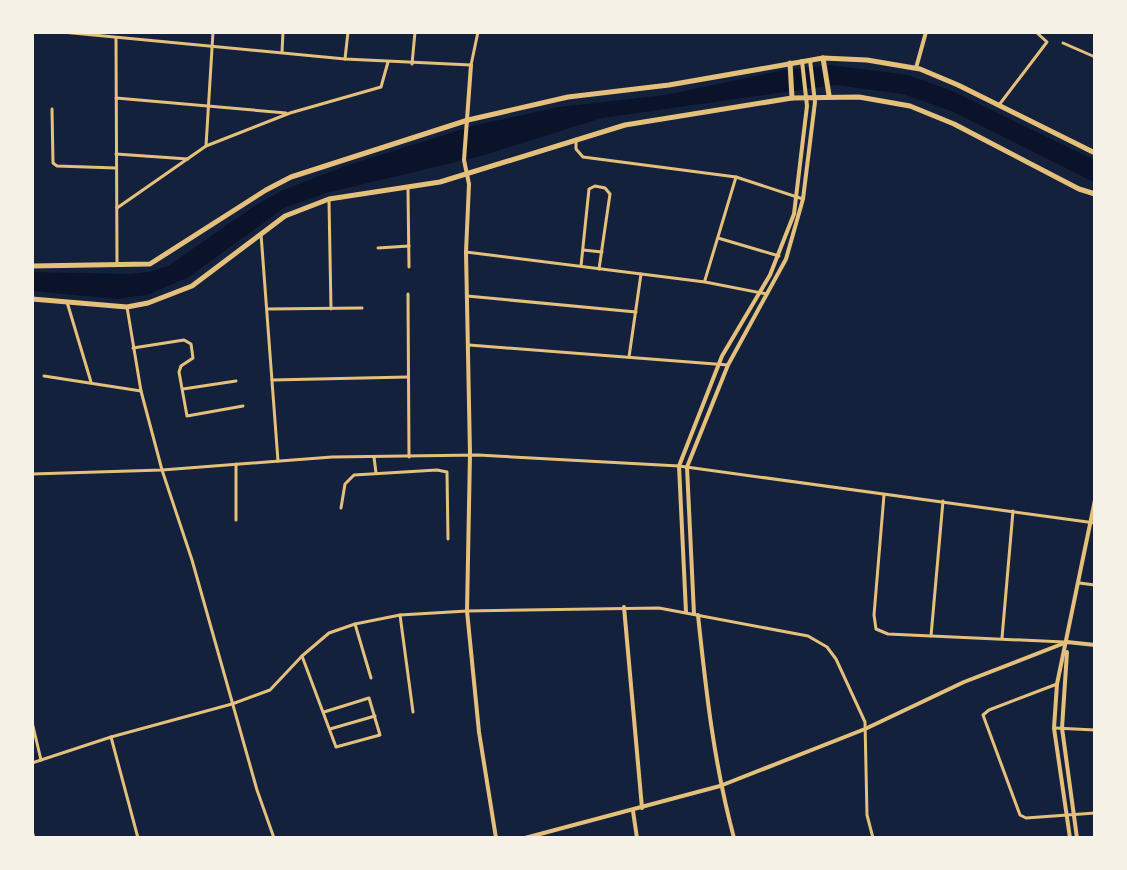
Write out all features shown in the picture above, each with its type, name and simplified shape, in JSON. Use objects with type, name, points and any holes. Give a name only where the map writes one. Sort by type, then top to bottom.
[{"type":"main road","points":[[32,266],[116,267],[158,261],[291,177],[468,120],[568,97],[669,85],[810,62],[867,60],[916,68],[1095,153]]},
{"type":"main road","points":[[823,62],[829,95]]},
{"type":"main road","points":[[790,66],[792,95]]},
{"type":"main road","points":[[32,299],[127,307],[148,303],[192,286],[294,211],[329,199],[408,189],[625,125],[792,95],[884,100],[921,110],[1079,189],[1095,194]]},
{"type":"street","points":[[62,32],[345,59],[471,65]]},
{"type":"street","points":[[130,39],[131,32]]},
{"type":"street","points":[[206,146],[213,32]]},
{"type":"street","points":[[282,53],[283,32]]},
{"type":"street","points":[[345,59],[348,32]]},
{"type":"street","points":[[412,64],[415,32]]},
{"type":"street","points":[[478,32],[471,65],[464,160],[468,173],[466,252],[470,454],[467,611],[479,732],[496,838]]},
{"type":"street","points":[[916,68],[926,32]]},
{"type":"street","points":[[999,105],[1047,42],[1036,32]]},
{"type":"street","points":[[116,38],[116,267]]},
{"type":"street","points":[[1063,43],[1095,57]]},
{"type":"street","points":[[117,208],[206,146],[290,113],[381,87],[388,62]]},
{"type":"street","points":[[734,838],[720,786],[709,722],[696,615],[687,467],[728,365],[786,259],[803,199],[814,94],[810,62]]},
{"type":"street","points":[[686,612],[679,466],[720,362],[779,256],[794,214],[807,94],[802,63]]},
{"type":"street","points":[[116,98],[290,113]]},
{"type":"street","points":[[52,109],[53,163],[57,166],[116,168]]},
{"type":"street","points":[[576,139],[576,149],[583,157],[736,177],[803,199]]},
{"type":"street","points":[[116,154],[188,159]]},
{"type":"street","points":[[705,282],[736,177]]},
{"type":"street","points":[[581,266],[589,189],[595,186],[605,188],[610,194],[599,269]]},
{"type":"street","points":[[408,189],[409,267]]},
{"type":"street","points":[[329,199],[331,309]]},
{"type":"street","points":[[261,234],[278,461]]},
{"type":"street","points":[[718,238],[779,256]]},
{"type":"street","points":[[378,248],[409,246]]},
{"type":"street","points":[[583,250],[602,252]]},
{"type":"street","points":[[466,252],[705,282],[768,294]]},
{"type":"street","points":[[629,357],[641,274]]},
{"type":"street","points":[[408,294],[409,457]]},
{"type":"street","points":[[467,296],[636,312]]},
{"type":"street","points":[[67,302],[91,382]]},
{"type":"street","points":[[127,307],[141,391],[162,470],[274,838]]},
{"type":"street","points":[[267,309],[362,308]]},
{"type":"street","points":[[133,348],[184,340],[191,344],[193,358],[180,368],[187,416],[243,406]]},
{"type":"street","points":[[468,345],[728,365]]},
{"type":"street","points":[[44,376],[141,391]]},
{"type":"street","points":[[270,380],[408,377]]},
{"type":"street","points":[[183,389],[236,381]]},
{"type":"street","points":[[32,474],[162,470],[332,457],[470,454],[679,466],[1092,522]]},
{"type":"street","points":[[374,457],[376,473]]},
{"type":"street","points":[[236,464],[236,520]]},
{"type":"street","points":[[341,508],[347,480],[354,475],[447,472],[448,539]]},
{"type":"street","points":[[885,494],[874,615],[876,629],[888,634],[1095,645]]},
{"type":"street","points":[[1077,838],[1054,728],[1057,684],[1095,500]]},
{"type":"street","points":[[931,636],[943,501]]},
{"type":"street","points":[[1002,638],[1013,511]]},
{"type":"street","points":[[1078,583],[1095,585]]},
{"type":"street","points":[[624,607],[642,808]]},
{"type":"street","points":[[32,763],[270,690],[329,633],[355,624],[400,615],[467,611],[624,607],[686,612],[808,636],[827,647],[844,672],[865,729],[867,815],[873,838]]},
{"type":"street","points":[[400,615],[413,712]]},
{"type":"street","points":[[355,624],[371,678]]},
{"type":"street","points":[[1067,642],[1062,728],[1070,838]]},
{"type":"street","points":[[525,838],[720,786],[865,729],[964,682],[1067,642]]},
{"type":"street","points":[[302,656],[336,747],[380,735],[369,698],[324,712]]},
{"type":"street","points":[[1057,684],[983,715],[1020,815],[1026,818],[1095,813]]},
{"type":"street","points":[[330,729],[375,716]]},
{"type":"street","points":[[32,722],[41,760]]},
{"type":"street","points":[[1054,728],[1095,730]]},
{"type":"street","points":[[111,737],[138,838]]},
{"type":"street","points":[[633,811],[637,838]]},
{"type":"street","points":[[32,831],[34,838]]},
{"type":"water","points":[[830,65],[908,75],[952,91],[1095,160],[1095,183],[953,112],[903,94],[835,85],[602,118],[481,156],[326,193],[284,208],[189,277],[147,295],[117,299],[32,291],[32,272],[129,274],[168,266],[283,190],[348,165],[476,125],[559,107],[665,95],[784,70]]}]
